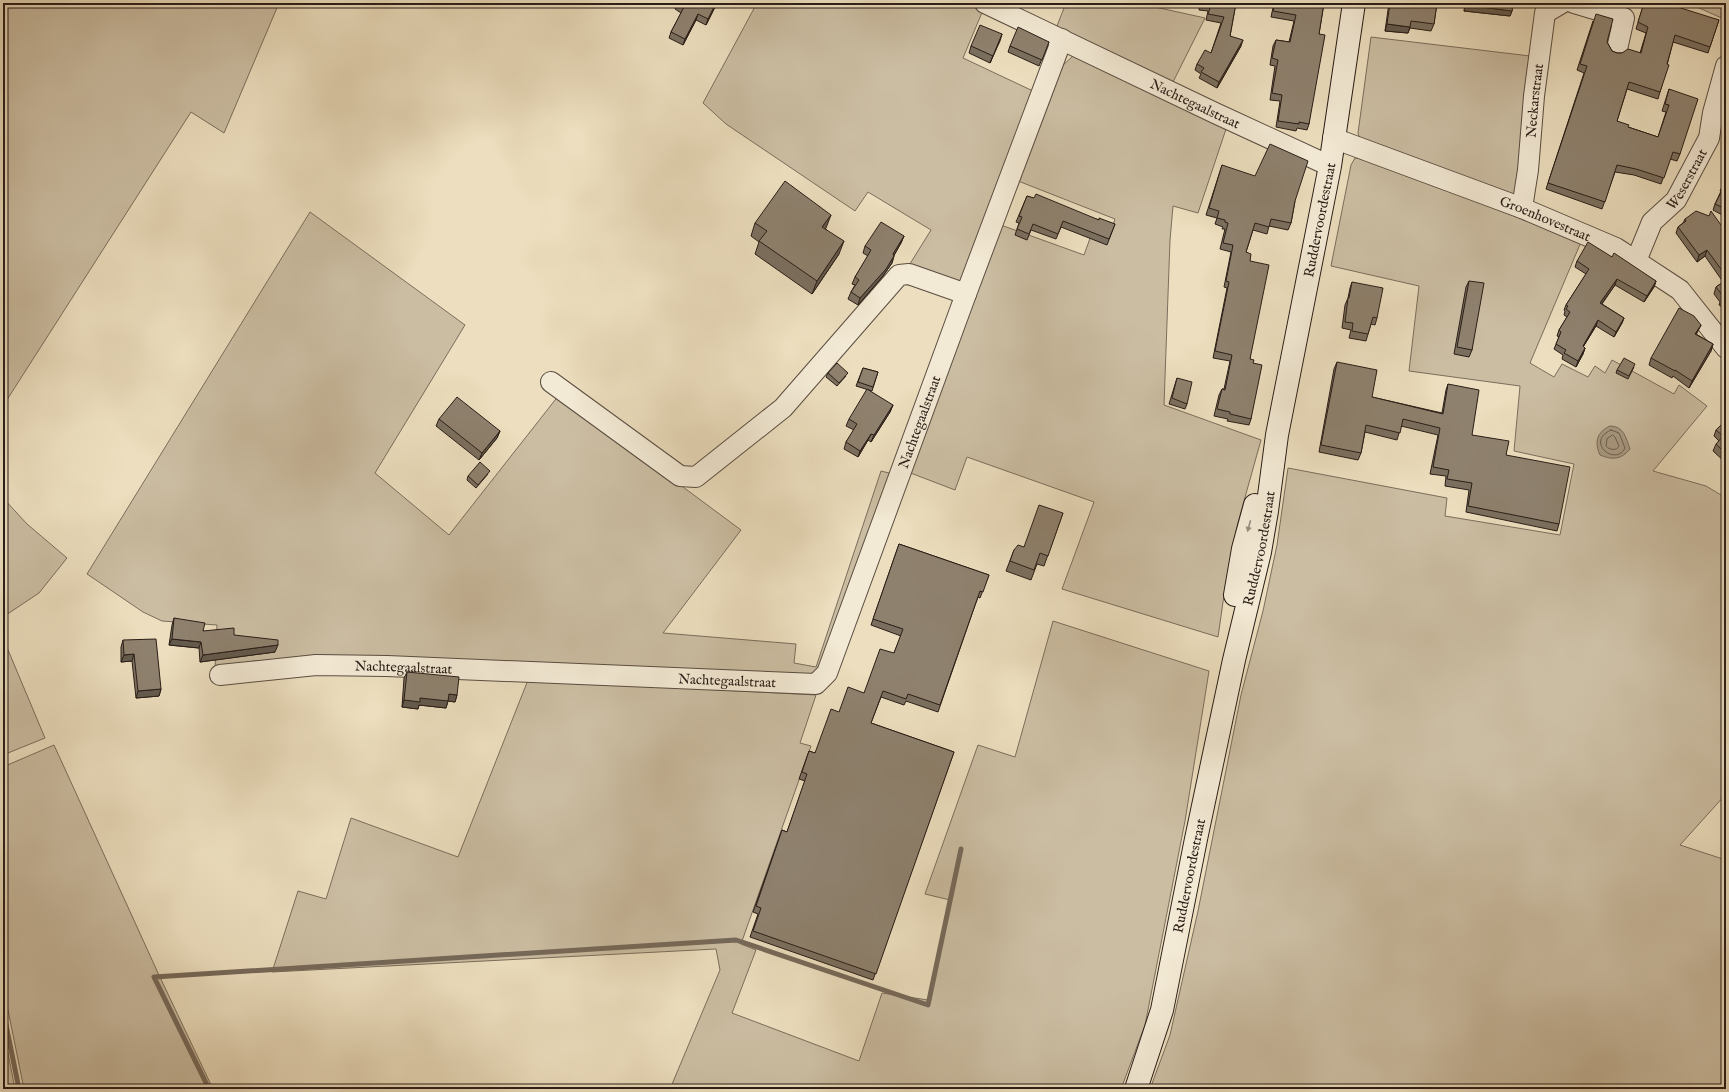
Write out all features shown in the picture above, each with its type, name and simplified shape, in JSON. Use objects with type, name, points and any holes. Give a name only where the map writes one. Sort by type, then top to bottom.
[{"type":"street","name":"Nachtegaalstraat","points":[[985,3],[1222,117],[1330,166]]},
{"type":"street","name":"Ruddervoordestraat","points":[[1136,1089],[1162,1010],[1234,660],[1236,594],[1243,549],[1254,507],[1277,436],[1330,166],[1354,3]]},
{"type":"street","name":"Neckarstraat","points":[[1522,208],[1528,170],[1534,96],[1545,13],[1562,3]]},
{"type":"street","points":[[1574,3],[1624,18],[1617,48]]},
{"type":"street","name":"Nachtegaalstraat","points":[[220,675],[316,665],[816,684],[827,673],[966,294],[1062,39]]},
{"type":"street","name":"Weserstraat","points":[[1636,261],[1652,222],[1676,200],[1709,138],[1712,113],[1726,66]]},
{"type":"street","name":"Groenhovestraat","points":[[1334,138],[1522,208],[1616,248],[1680,290],[1726,348]]},
{"type":"street","points":[[551,382],[680,476],[696,477],[783,408],[899,275],[909,274],[966,294]]},
{"type":"shaded area","points":[[3,3],[279,3],[224,133],[191,112],[3,406]]},
{"type":"shaded area","points":[[757,3],[968,3],[983,10],[963,58],[1033,91],[960,282],[908,267],[931,230],[868,192],[855,211],[726,124],[703,103]]},
{"type":"shaded area","points":[[1066,3],[1137,3],[1205,18],[1172,84],[1055,31]]},
{"type":"shaded area","points":[[1679,3],[1726,3],[1726,20],[1697,7]]},
{"type":"shaded area","points":[[1371,37],[1530,56],[1519,195],[1510,197],[1360,140],[1358,133]]},
{"type":"shaded area","points":[[1074,55],[1226,129],[1198,213],[1173,206],[1170,240],[1164,405],[1261,440],[1237,526],[1225,588],[1218,637],[1062,589],[1094,502],[967,457],[955,490],[908,472],[998,224],[1084,255],[1093,230],[1109,237],[1115,219],[1013,179],[1061,67]]},
{"type":"shaded area","points":[[1355,158],[1369,160],[1581,242],[1530,363],[1554,377],[1562,364],[1588,377],[1595,366],[1605,373],[1612,360],[1674,394],[1679,385],[1707,406],[1653,471],[1706,486],[1726,498],[1726,794],[1680,845],[1726,860],[1726,1089],[1150,1089],[1170,1035],[1198,911],[1241,695],[1263,611],[1277,545],[1288,468],[1447,498],[1445,516],[1560,535],[1574,464],[1514,451],[1520,386],[1409,371],[1419,286],[1331,266],[1351,165]]},
{"type":"shaded area","points":[[310,212],[465,325],[375,473],[449,535],[559,395],[741,530],[663,633],[796,644],[794,663],[816,667],[881,471],[897,475],[824,679],[371,656],[254,661],[215,669],[217,625],[162,621],[143,612],[87,574]]},
{"type":"shaded area","points":[[3,498],[27,524],[67,558],[39,593],[3,617]]},
{"type":"shaded area","points":[[1053,621],[1209,671],[1185,821],[1145,1025],[1121,1089],[670,1089],[720,970],[716,949],[272,972],[298,891],[326,899],[351,818],[458,857],[528,680],[816,695],[800,743],[811,746],[741,944],[756,950],[732,1013],[859,1061],[882,993],[928,1000],[950,900],[925,894],[978,745],[1015,757]]},
{"type":"shaded area","points":[[3,638],[45,738],[3,755]]},
{"type":"shaded area","points":[[54,745],[158,973],[213,1089],[24,1089],[8,1010],[3,1002],[3,767]]},
{"type":"shaded area","points":[[3,1028],[15,1089],[3,1089]]},
{"type":"water","points":[[1610,426],[1618,428],[1624,433],[1630,449],[1627,453],[1620,457],[1608,458],[1600,455],[1598,450],[1597,442],[1600,434]]},
{"type":"building","points":[[677,3],[716,3],[708,19],[698,14],[685,39],[671,32],[684,7]]},
{"type":"building","points":[[1201,3],[1236,3],[1230,36],[1243,40],[1219,82],[1201,72],[1204,68],[1197,64],[1205,50],[1211,53],[1224,17],[1208,14],[1211,5]]},
{"type":"building","points":[[1275,3],[1324,3],[1319,34],[1325,35],[1309,124],[1278,121],[1282,95],[1272,93],[1278,60],[1272,58],[1276,40],[1290,42],[1296,15],[1273,11]]},
{"type":"building","points":[[1390,3],[1437,3],[1434,24],[1411,21],[1410,27],[1387,24]]},
{"type":"building","points":[[1466,3],[1513,3],[1512,11],[1466,5]]},
{"type":"building","points":[[1644,3],[1665,3],[1719,20],[1710,47],[1675,35],[1667,64],[1669,65],[1660,92],[1629,82],[1617,121],[1629,125],[1628,127],[1658,137],[1669,105],[1665,104],[1669,89],[1698,99],[1680,154],[1673,152],[1664,178],[1636,169],[1617,165],[1605,202],[1548,183],[1587,66],[1580,64],[1596,14],[1613,19],[1607,42],[1612,51],[1622,53],[1628,49],[1641,53],[1648,27],[1638,22]]},
{"type":"building","points":[[980,25],[1002,34],[993,56],[971,46]]},
{"type":"building","points":[[1018,27],[1049,42],[1042,60],[1010,46]]},
{"type":"building","points":[[1270,144],[1308,161],[1295,201],[1291,223],[1271,219],[1269,227],[1255,223],[1246,252],[1251,254],[1250,261],[1269,265],[1250,359],[1254,360],[1253,363],[1262,365],[1251,419],[1217,409],[1222,389],[1225,390],[1232,355],[1215,351],[1229,282],[1226,281],[1233,245],[1223,243],[1228,223],[1225,222],[1225,220],[1217,218],[1219,211],[1209,208],[1222,165],[1255,176]]},
{"type":"building","points":[[1726,178],[1726,209],[1715,204],[1725,185],[1723,184]]},
{"type":"building","points":[[785,181],[831,215],[822,227],[844,241],[817,281],[759,241],[767,231],[755,223]]},
{"type":"building","points":[[1036,194],[1099,220],[1099,218],[1115,224],[1109,239],[1063,221],[1058,234],[1033,224],[1029,234],[1017,229],[1022,217],[1019,216],[1027,196],[1034,198]]},
{"type":"building","points":[[1696,211],[1709,216],[1711,211],[1726,232],[1726,276],[1707,250],[1699,255],[1678,227],[1686,221],[1685,219]]},
{"type":"building","points":[[881,222],[904,236],[886,269],[860,298],[851,292],[859,280],[855,277],[871,250],[865,246]]},
{"type":"building","points":[[1588,242],[1612,257],[1614,253],[1656,281],[1647,296],[1617,279],[1600,303],[1624,318],[1616,332],[1598,320],[1583,346],[1585,348],[1578,361],[1564,353],[1566,350],[1556,344],[1561,332],[1559,330],[1570,312],[1566,309],[1568,306],[1566,305],[1589,269],[1577,261]]},
{"type":"building","points":[[1726,280],[1726,301],[1721,298],[1723,296],[1716,287]]},
{"type":"building","points":[[1469,281],[1484,283],[1472,350],[1457,347]]},
{"type":"building","points":[[1352,282],[1383,288],[1377,318],[1373,317],[1368,334],[1352,331],[1353,323],[1345,322]]},
{"type":"building","points":[[1679,308],[1694,316],[1701,325],[1695,334],[1713,344],[1692,381],[1675,370],[1651,358]]},
{"type":"building","points":[[1624,358],[1635,364],[1629,376],[1617,370]]},
{"type":"building","points":[[1337,362],[1377,370],[1372,397],[1443,414],[1448,384],[1479,390],[1472,435],[1509,441],[1506,455],[1570,467],[1559,524],[1468,506],[1472,483],[1447,479],[1449,470],[1433,467],[1440,428],[1403,419],[1400,433],[1366,425],[1361,453],[1321,445]]},
{"type":"building","points":[[837,363],[848,373],[839,383],[828,373]]},
{"type":"building","points":[[863,368],[878,372],[873,387],[858,382]]},
{"type":"building","points":[[1177,378],[1192,382],[1187,404],[1172,398]]},
{"type":"building","points":[[867,389],[893,405],[874,435],[871,434],[860,451],[846,442],[857,424],[849,419]]},
{"type":"building","points":[[457,397],[500,431],[482,453],[439,419]]},
{"type":"building","points":[[1726,420],[1726,454],[1716,444],[1723,436],[1716,430]]},
{"type":"building","points":[[480,462],[490,471],[478,485],[468,476]]},
{"type":"building","points":[[1039,505],[1063,513],[1048,556],[1040,553],[1034,570],[1010,561],[1014,550],[1018,545],[1024,547]]},
{"type":"building","points":[[899,544],[989,575],[983,592],[980,591],[940,705],[908,694],[906,699],[883,691],[871,723],[954,752],[876,974],[753,931],[761,908],[756,906],[782,830],[787,832],[807,774],[802,772],[809,751],[815,753],[831,709],[839,712],[848,687],[864,693],[880,649],[894,653],[903,629],[873,619]]},
{"type":"building","points":[[174,618],[205,623],[203,631],[234,628],[234,635],[278,640],[278,645],[203,655],[201,642],[172,639]]},
{"type":"building","points":[[156,639],[161,689],[138,691],[134,654],[124,655],[123,640]]},
{"type":"building","points":[[407,672],[459,677],[457,695],[449,694],[448,701],[420,698],[420,702],[404,700]]},
{"type":"waterway","points":[[209,1089],[154,977],[736,940],[928,1005],[961,849]]},
{"type":"waterway","points":[[3,1010],[19,1089]]}]
